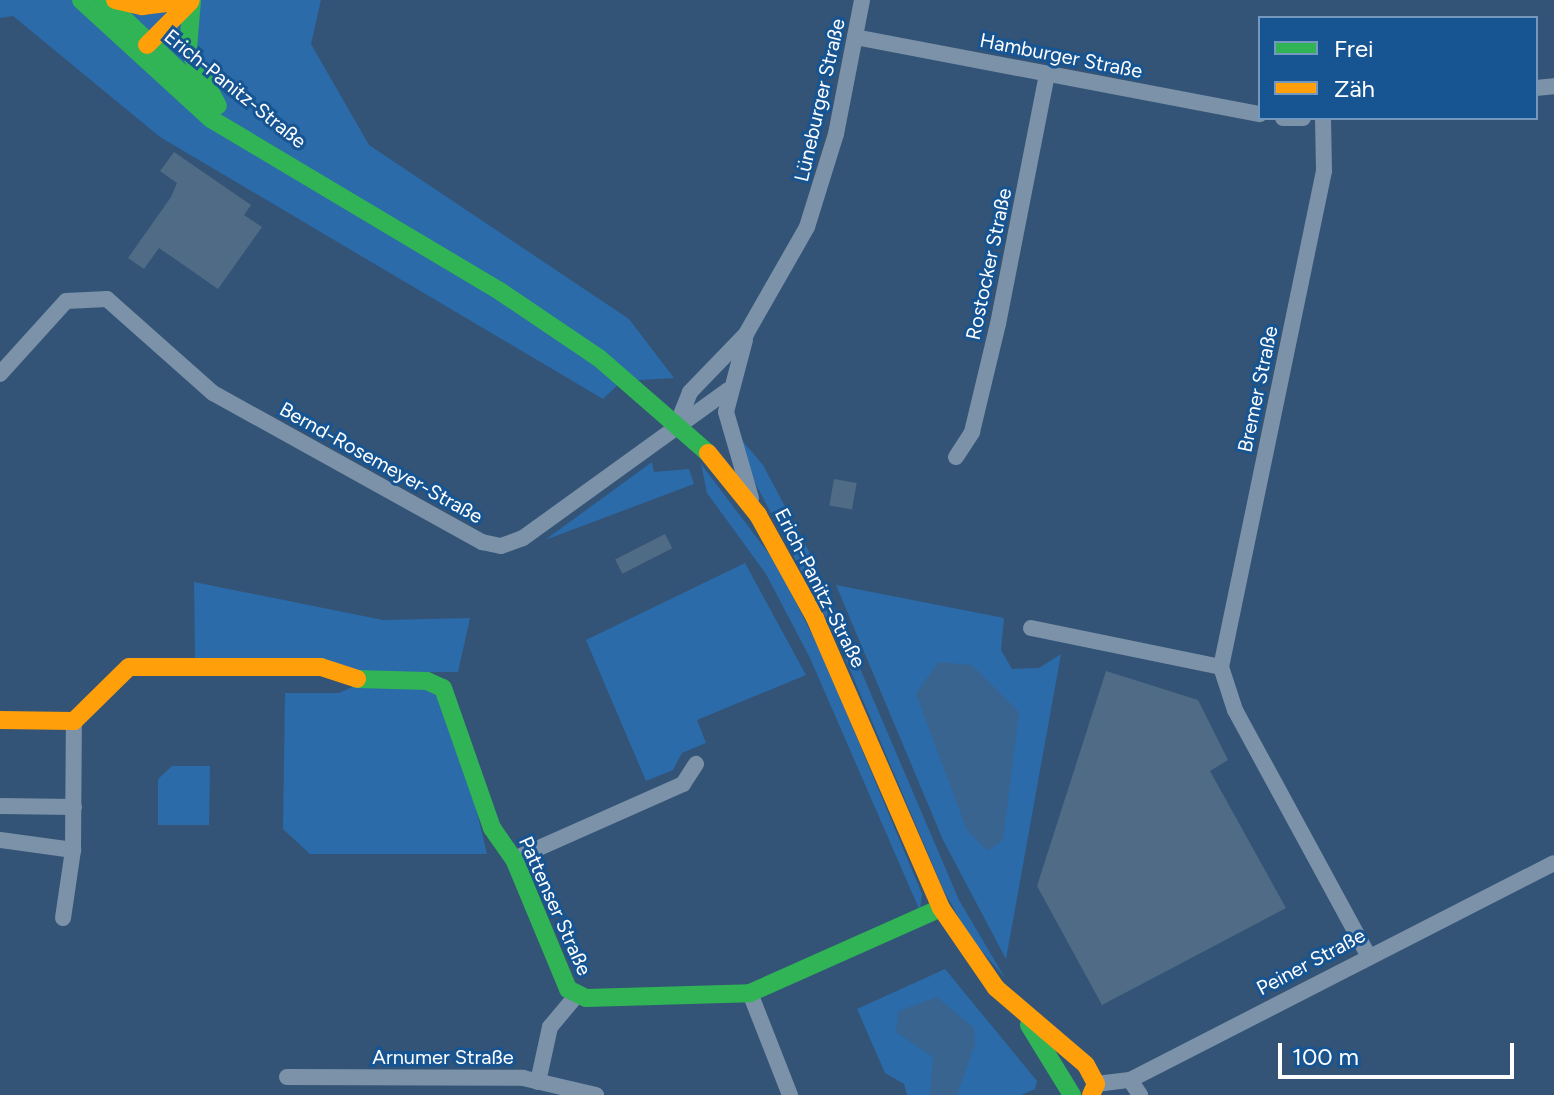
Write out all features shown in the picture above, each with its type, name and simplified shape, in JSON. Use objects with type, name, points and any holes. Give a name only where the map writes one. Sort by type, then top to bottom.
[{"type":"street","name":"Erich-Panitz-Straße","points":[[81,0],[231,134],[501,292],[599,358],[678,422],[758,515],[820,630],[941,908],[996,988],[1019,1011],[1086,1065],[1094,1090]]},
{"type":"street","name":"Erich-Panitz-Straße","points":[[104,0],[141,51],[218,106],[307,177]]},
{"type":"street","points":[[115,0],[165,6],[192,0]]},
{"type":"street","points":[[141,51],[192,0]]},
{"type":"street","points":[[192,0],[188,49],[218,106]]},
{"type":"street","name":"Lüneburger Straße","points":[[678,422],[690,392],[746,334],[788,265],[823,184],[862,0]]},
{"type":"street","name":"Hamburger Straße","points":[[855,37],[1258,114]]},
{"type":"street","name":"Rostocker Straße","points":[[956,457],[972,432],[994,339],[1047,74]]},
{"type":"street","name":"Bremer Straße","points":[[1323,120],[1324,171],[1221,667],[1235,710],[1369,957]]},
{"type":"street","name":"Bernd-Rosemeyer-Straße","points":[[0,374],[66,301],[107,299],[213,393],[491,545],[523,538],[678,422]]},
{"type":"street","name":"Lüneburger Straße","points":[[746,334],[728,390],[729,433],[758,515]]},
{"type":"street","points":[[678,422],[706,412],[728,390]]},
{"type":"street","points":[[1031,628],[1221,667]]},
{"type":"street","name":"Pattenser Straße","points":[[74,721],[129,667],[321,667],[361,681],[427,681],[452,701],[492,828],[514,859],[576,996],[750,993],[941,908]]},
{"type":"street","points":[[0,720],[74,721],[73,850],[63,918]]},
{"type":"street","points":[[514,859],[683,784],[696,764]]},
{"type":"street","points":[[0,806],[74,807]]},
{"type":"street","points":[[0,840],[73,850]]},
{"type":"street","name":"Peiner Straße","points":[[1094,1090],[1130,1080],[1554,863]]},
{"type":"street","points":[[750,993],[790,1095]]},
{"type":"street","points":[[538,1082],[550,1027],[576,996]]},
{"type":"street","name":"Erich-Panitz-Straße","points":[[1019,1011],[1067,1087]]},
{"type":"street","name":"Arnumer Straße","points":[[287,1077],[538,1082],[596,1095]]},
{"type":"street","points":[[1130,1080],[1140,1095]]},
{"type":"shaded area","points":[[0,0],[321,0],[311,44],[369,145],[629,319],[674,378],[622,381],[603,399],[160,137],[13,16],[0,18]]},
{"type":"shaded area","points":[[740,438],[763,465],[815,563],[959,900],[1005,978],[969,936],[943,889],[837,639],[752,477]]},
{"type":"shaded area","points":[[652,462],[654,472],[689,469],[694,484],[545,540]]},
{"type":"shaded area","points":[[701,464],[776,563],[822,654],[922,894],[920,911],[810,658],[766,574],[707,493]]},
{"type":"shaded area","points":[[745,563],[806,675],[697,720],[706,743],[682,753],[673,770],[646,781],[586,640]]},
{"type":"shaded area","points":[[194,582],[383,620],[470,618],[458,672],[362,672],[195,658]]},
{"type":"shaded area","points":[[836,585],[1004,618],[1001,650],[1012,669],[1039,668],[1061,654],[1006,959],[943,840]]},
{"type":"shaded area","points":[[938,662],[972,665],[1019,712],[1003,840],[987,851],[967,830],[916,694]]},
{"type":"shaded area","points":[[359,684],[427,684],[452,708],[487,854],[310,854],[283,829],[285,693],[339,693]]},
{"type":"shaded area","points":[[172,766],[210,766],[209,825],[158,825],[158,779]]},
{"type":"shaded area","points":[[945,969],[1037,1081],[1035,1089],[1021,1095],[907,1095],[904,1084],[885,1073],[857,1009]]},
{"type":"shaded area","points":[[937,997],[974,1028],[975,1044],[957,1095],[930,1095],[933,1057],[896,1032],[899,1011]]},
{"type":"building","points":[[174,152],[251,205],[244,215],[262,227],[218,289],[159,248],[144,269],[128,258],[171,197],[177,183],[160,171]]},
{"type":"building","points":[[834,479],[857,483],[852,510],[829,506]]},
{"type":"building","points":[[665,534],[672,548],[622,574],[615,559]]},
{"type":"building","points":[[1106,671],[1198,700],[1228,760],[1210,771],[1286,908],[1102,1005],[1037,886]]},
{"type":"traffic: fast","points":[[81,0],[211,119],[501,292],[599,358],[708,453]]},
{"type":"traffic: fast","points":[[104,0],[206,96]]},
{"type":"traffic: fast","points":[[192,0],[188,49],[218,106]]},
{"type":"traffic: fast","points":[[357,679],[427,681],[443,688],[492,828],[514,859],[568,989],[586,998],[750,993],[941,908]]},
{"type":"traffic: fast","points":[[1029,1025],[1072,1095]]},
{"type":"traffic: slow","points":[[115,0],[142,6],[191,0]]},
{"type":"traffic: slow","points":[[147,45],[190,2]]},
{"type":"traffic: slow","points":[[708,453],[758,515],[815,618],[941,908],[996,988],[1086,1065],[1096,1084],[1091,1095]]},
{"type":"traffic: slow","points":[[0,720],[74,721],[129,667],[321,667],[357,679]]}]
